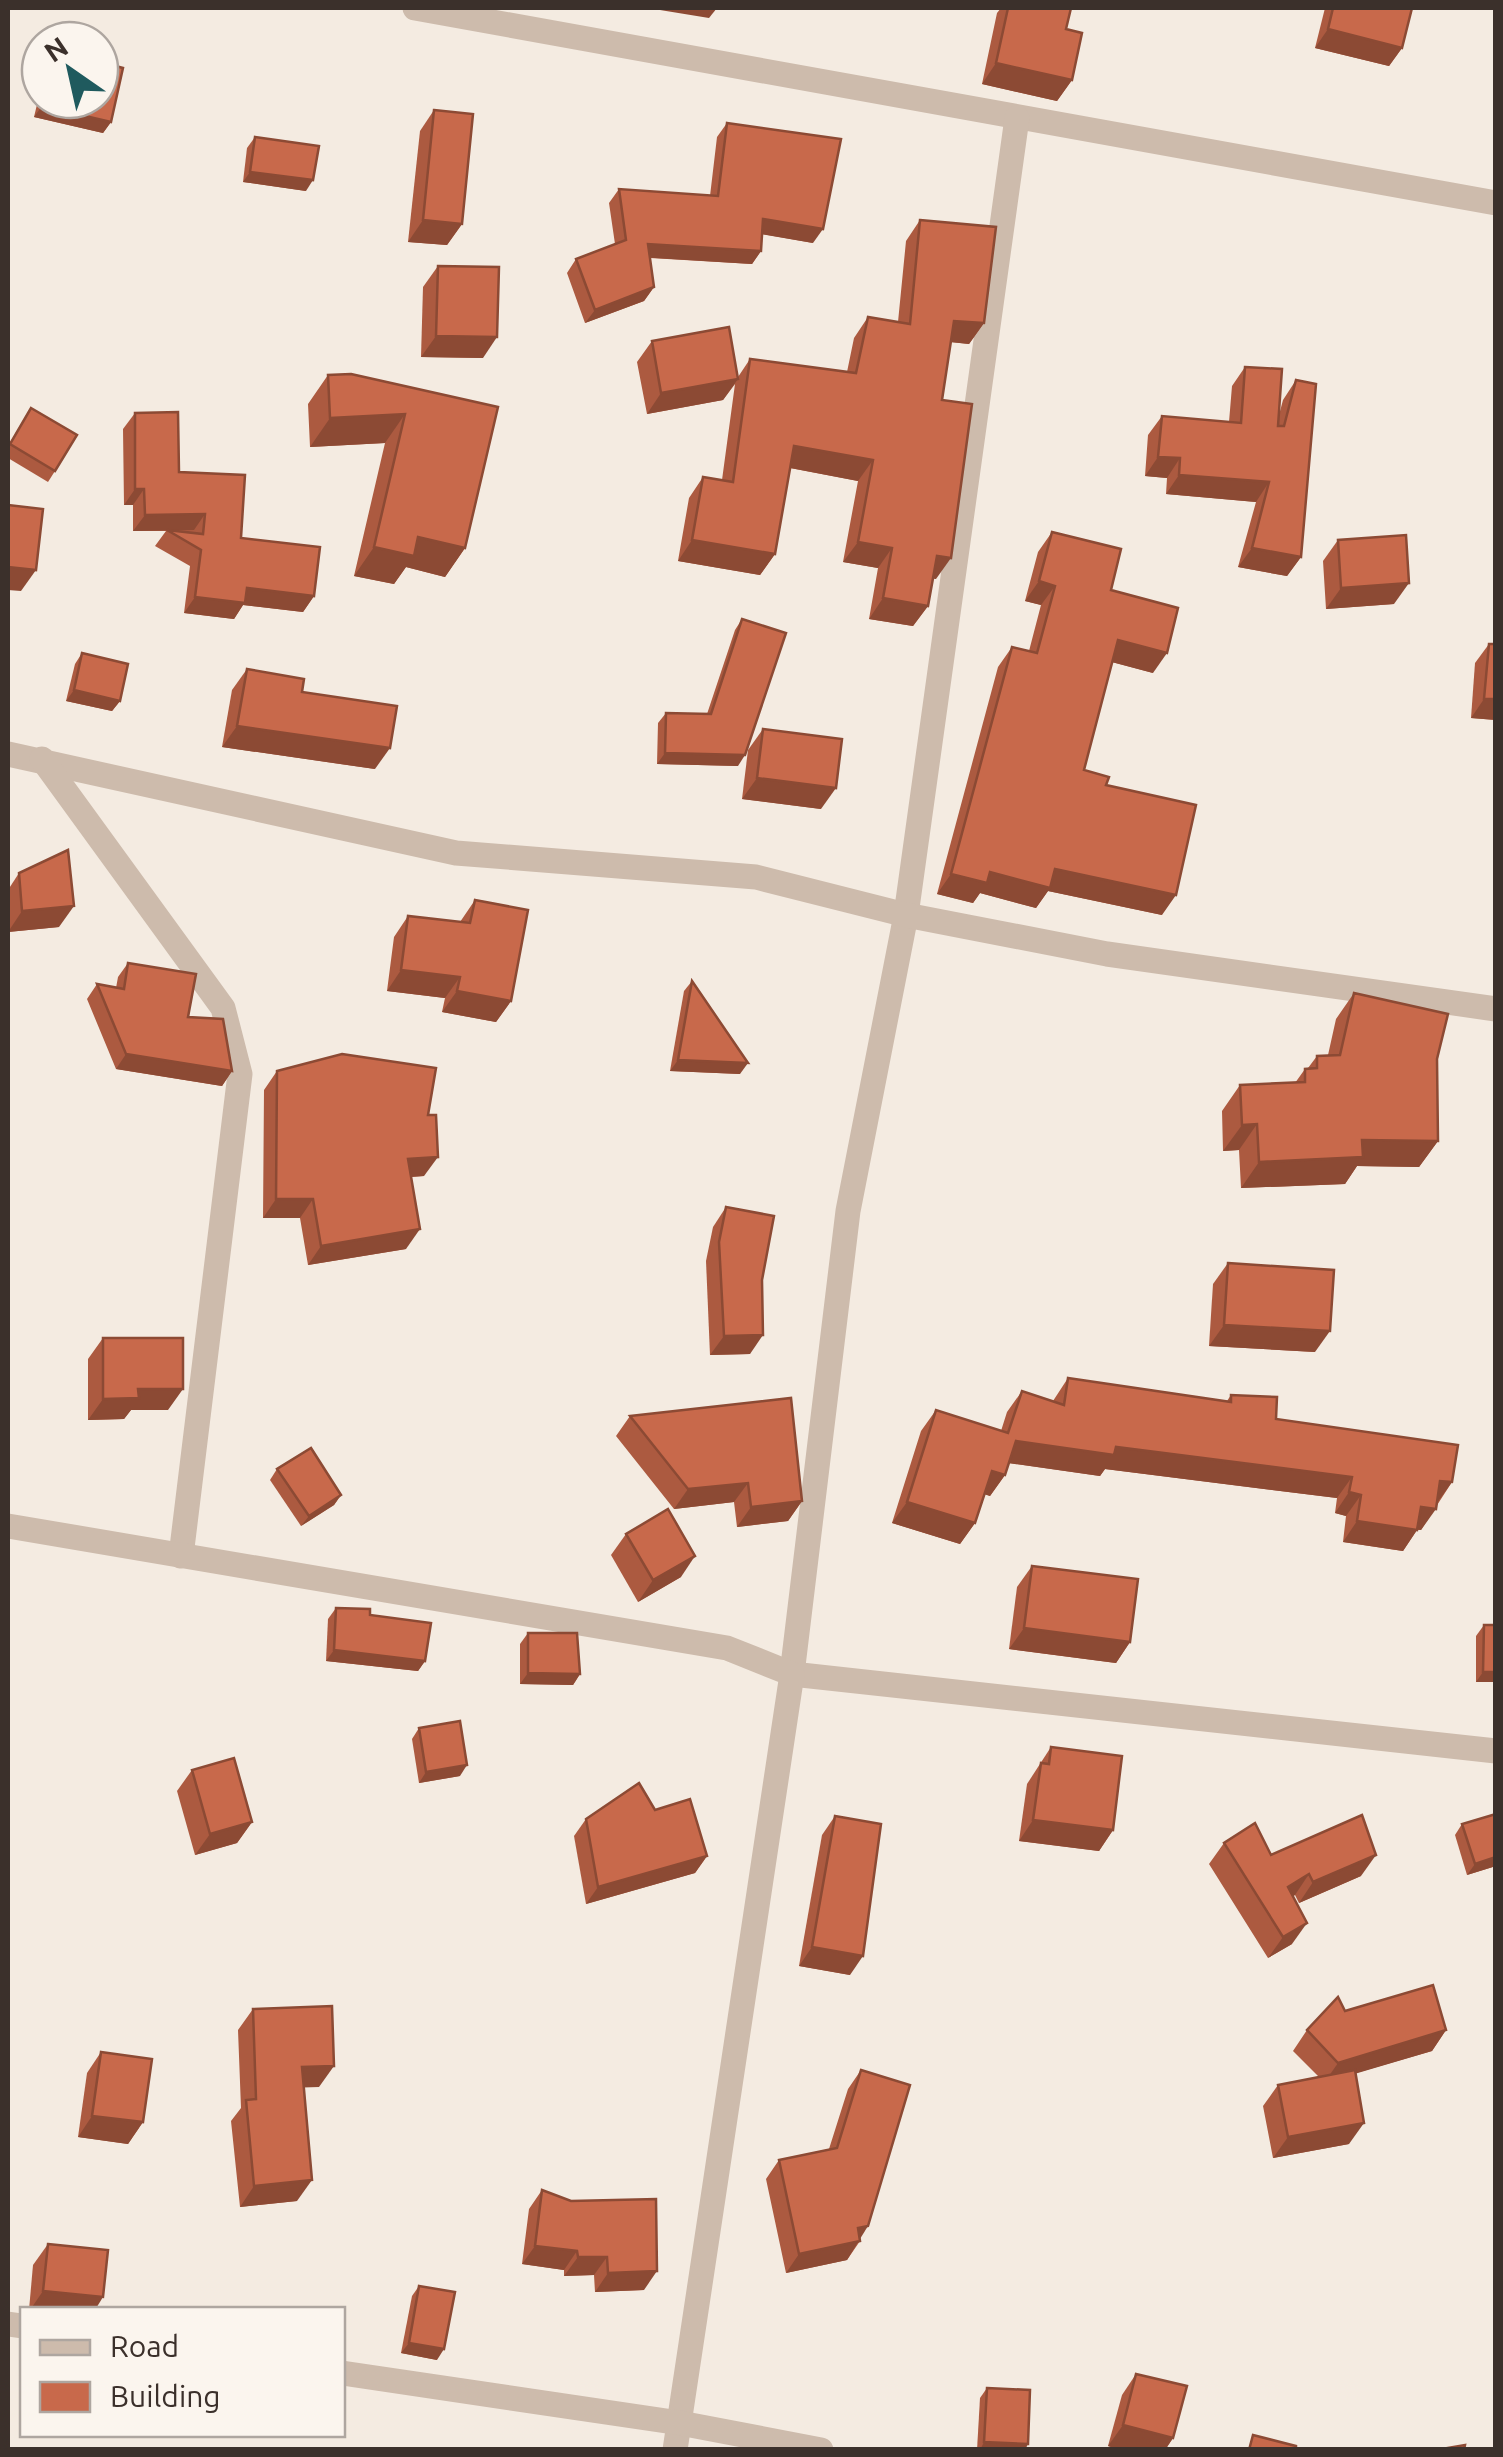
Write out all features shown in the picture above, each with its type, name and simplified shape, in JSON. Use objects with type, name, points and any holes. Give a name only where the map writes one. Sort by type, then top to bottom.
[{"type":"street","points":[[415,8],[1496,202]]},
{"type":"street","points":[[675,2450],[792,1674],[848,1211],[906,915],[1017,118]]},
{"type":"street","points":[[8,754],[456,853],[756,877],[906,915],[1107,954],[1496,1009]]},
{"type":"street","points":[[42,759],[223,1008],[240,1074],[181,1556]]},
{"type":"street","points":[[8,1526],[727,1648],[792,1674],[1496,1751]]},
{"type":"street","points":[[345,2373],[680,2423],[821,2450]]},
{"type":"building","points":[[1008,8],[1071,8],[1066,29],[1082,33],[1072,80],[996,63]]},
{"type":"building","points":[[1333,8],[1412,8],[1402,48],[1328,29]]},
{"type":"building","points":[[434,110],[473,114],[462,224],[423,220]]},
{"type":"building","points":[[727,123],[841,139],[823,229],[763,219],[761,251],[648,244],[654,287],[595,310],[576,259],[626,240],[619,189],[718,196]]},
{"type":"building","points":[[255,137],[319,146],[313,180],[250,172]]},
{"type":"building","points":[[920,220],[996,227],[984,323],[954,321],[942,400],[972,404],[951,558],[937,556],[928,606],[883,598],[892,548],[858,542],[873,460],[794,446],[775,554],[692,540],[703,477],[733,482],[750,359],[856,373],[868,317],[910,324]]},
{"type":"building","points":[[438,266],[499,267],[497,337],[436,336]]},
{"type":"building","points":[[729,327],[738,379],[661,393],[652,341]]},
{"type":"building","points":[[1245,367],[1282,369],[1278,426],[1284,426],[1296,380],[1316,384],[1301,557],[1252,548],[1269,482],[1179,475],[1180,458],[1158,457],[1162,416],[1241,423]]},
{"type":"building","points":[[351,374],[498,407],[465,548],[418,537],[414,556],[374,547],[405,414],[330,418],[328,375]]},
{"type":"building","points":[[31,408],[77,435],[55,471],[10,444]]},
{"type":"building","points":[[178,412],[179,472],[245,475],[241,538],[320,547],[314,596],[247,588],[245,603],[195,597],[201,550],[167,530],[203,534],[205,514],[145,515],[144,489],[135,489],[135,413]]},
{"type":"building","points":[[8,505],[43,509],[36,570],[8,567]]},
{"type":"building","points":[[1052,532],[1121,549],[1111,590],[1178,608],[1167,653],[1118,640],[1084,770],[1109,777],[1106,785],[1196,805],[1176,895],[1055,869],[1050,888],[990,872],[987,883],[951,874],[1012,647],[1037,653],[1055,586],[1039,581]]},
{"type":"building","points":[[1406,535],[1409,583],[1341,588],[1338,540]]},
{"type":"building","points":[[742,619],[786,633],[745,755],[665,753],[666,713],[711,714]]},
{"type":"building","points":[[1489,644],[1496,644],[1496,699],[1484,699]]},
{"type":"building","points":[[82,653],[128,664],[120,701],[74,690]]},
{"type":"building","points":[[247,669],[304,679],[302,692],[397,706],[390,748],[237,726]]},
{"type":"building","points":[[763,729],[842,739],[836,788],[757,778]]},
{"type":"building","points":[[68,850],[74,906],[22,911],[19,873]]},
{"type":"building","points":[[475,900],[528,910],[511,1001],[457,991],[460,977],[401,970],[408,916],[470,923]]},
{"type":"building","points":[[128,963],[196,974],[188,1017],[223,1019],[232,1071],[126,1054],[97,984],[124,989]]},
{"type":"building","points":[[692,981],[748,1063],[678,1060]]},
{"type":"building","points":[[1354,993],[1448,1014],[1437,1059],[1438,1141],[1362,1140],[1363,1157],[1259,1162],[1257,1124],[1242,1125],[1240,1085],[1305,1082],[1305,1069],[1317,1068],[1317,1056],[1340,1055]]},
{"type":"building","points":[[342,1054],[436,1068],[428,1115],[436,1115],[438,1157],[408,1159],[420,1229],[321,1246],[313,1199],[276,1199],[277,1071]]},
{"type":"building","points":[[726,1207],[774,1216],[762,1280],[763,1335],[724,1336],[719,1242]]},
{"type":"building","points":[[1228,1263],[1334,1270],[1330,1331],[1224,1325]]},
{"type":"building","points":[[103,1338],[183,1338],[183,1389],[138,1389],[139,1398],[103,1399]]},
{"type":"building","points":[[1068,1378],[1231,1402],[1231,1395],[1277,1397],[1276,1419],[1458,1445],[1452,1482],[1440,1481],[1436,1509],[1421,1507],[1417,1530],[1357,1521],[1361,1495],[1349,1492],[1352,1477],[1116,1447],[1114,1455],[1016,1441],[1005,1475],[992,1471],[975,1523],[907,1502],[936,1410],[1008,1433],[1022,1391],[1064,1405]]},
{"type":"building","points":[[791,1398],[802,1501],[751,1507],[748,1483],[688,1489],[630,1416]]},
{"type":"building","points":[[311,1448],[341,1495],[309,1516],[277,1469]]},
{"type":"building","points":[[668,1509],[695,1556],[653,1580],[626,1534]]},
{"type":"building","points":[[1032,1566],[1138,1579],[1130,1642],[1024,1628]]},
{"type":"building","points":[[336,1608],[370,1609],[370,1615],[431,1623],[425,1661],[334,1650]]},
{"type":"building","points":[[1484,1625],[1496,1625],[1496,1672],[1483,1672]]},
{"type":"building","points":[[528,1633],[577,1633],[580,1674],[528,1673]]},
{"type":"building","points":[[460,1721],[467,1765],[426,1772],[419,1728]]},
{"type":"building","points":[[1051,1747],[1122,1756],[1113,1830],[1033,1820],[1041,1763],[1049,1764]]},
{"type":"building","points":[[234,1758],[252,1822],[210,1834],[192,1770]]},
{"type":"building","points":[[639,1783],[655,1810],[690,1799],[707,1856],[598,1887],[586,1819]]},
{"type":"building","points":[[1496,1814],[1496,1857],[1475,1864],[1462,1824]]},
{"type":"building","points":[[1362,1815],[1376,1855],[1313,1882],[1309,1874],[1288,1887],[1307,1923],[1283,1937],[1224,1843],[1255,1823],[1271,1855]]},
{"type":"building","points":[[835,1816],[881,1824],[863,1956],[812,1947]]},
{"type":"building","points":[[1433,1985],[1446,2030],[1338,2063],[1307,2030],[1338,1997],[1345,2011]]},
{"type":"building","points":[[332,2006],[334,2066],[302,2067],[312,2180],[254,2186],[246,2100],[256,2099],[253,2009]]},
{"type":"building","points":[[101,2052],[152,2059],[143,2122],[92,2116]]},
{"type":"building","points":[[861,2070],[910,2085],[868,2226],[858,2228],[860,2241],[799,2254],[779,2160],[837,2148]]},
{"type":"building","points":[[1355,2070],[1364,2123],[1288,2137],[1278,2085]]},
{"type":"building","points":[[542,2190],[571,2201],[656,2199],[657,2271],[608,2273],[607,2257],[578,2257],[577,2251],[535,2246]]},
{"type":"building","points":[[48,2244],[108,2250],[103,2297],[43,2291]]},
{"type":"building","points":[[419,2286],[455,2292],[444,2349],[409,2343]]},
{"type":"building","points":[[1136,2374],[1187,2386],[1173,2438],[1123,2425]]},
{"type":"building","points":[[987,2388],[1030,2390],[1028,2444],[984,2442]]},
{"type":"building","points":[[1253,2435],[1296,2446],[1296,2450],[1249,2450]]},
{"type":"building","points":[[1465,2445],[1464,2450],[1436,2450]]}]
